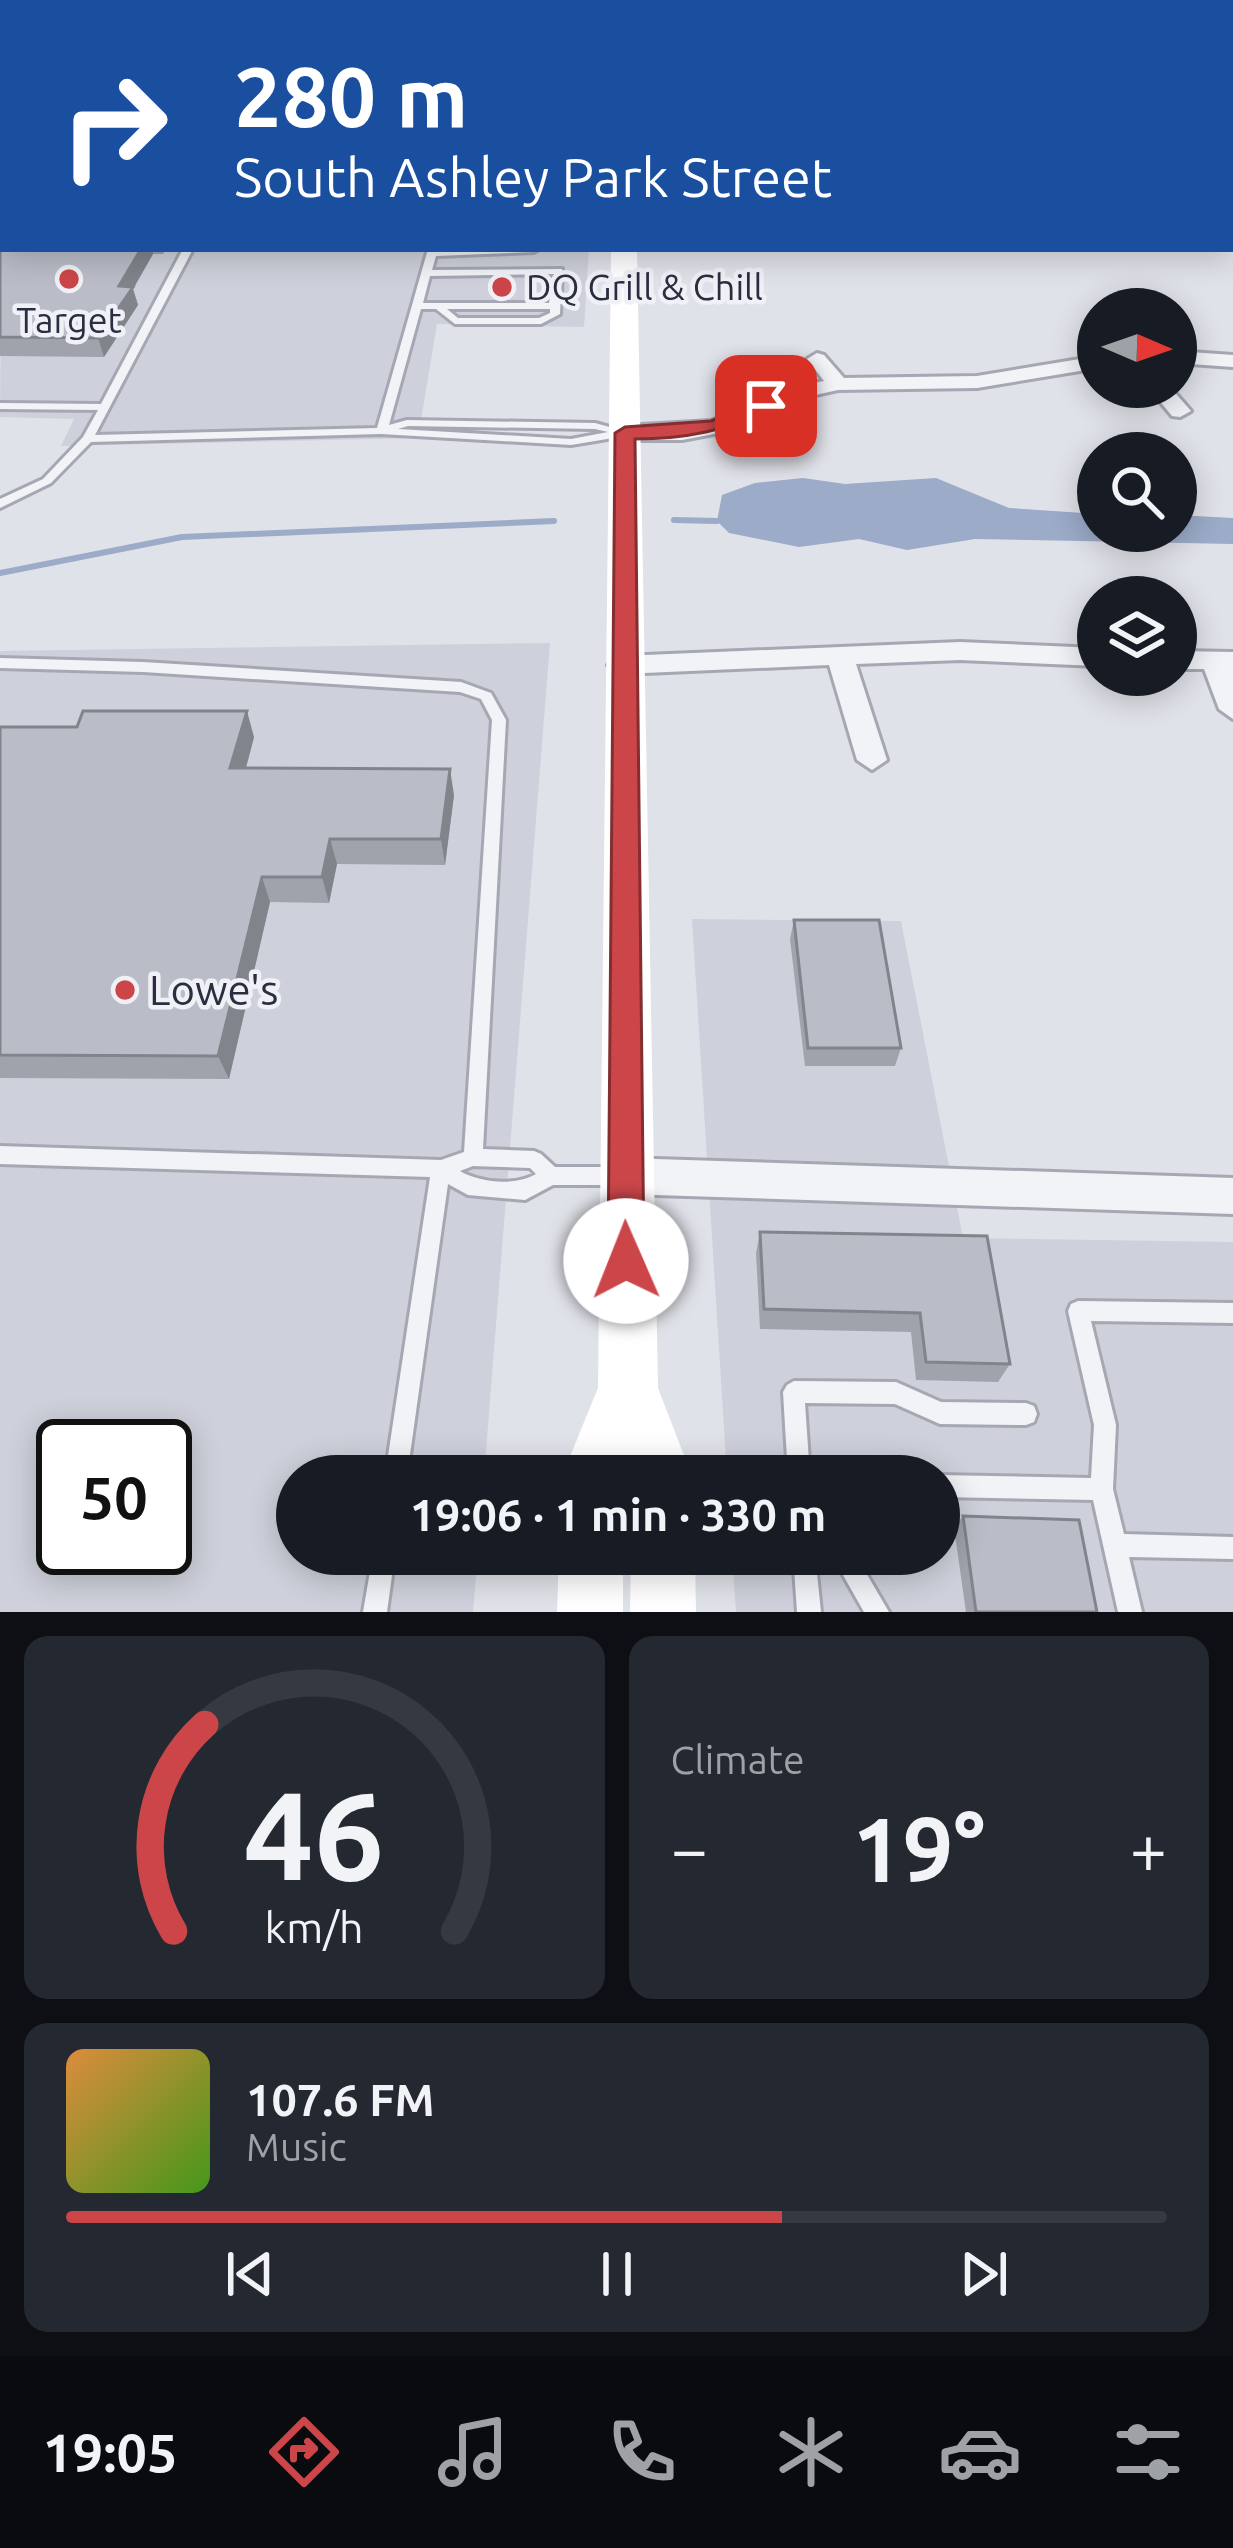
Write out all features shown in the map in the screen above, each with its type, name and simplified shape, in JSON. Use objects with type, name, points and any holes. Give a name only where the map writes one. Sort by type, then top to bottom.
[{"type":"main road","points":[[624,252],[628,1388],[653,1455]]},
{"type":"main road","points":[[601,1455],[628,1388]]},
{"type":"main road","points":[[590,1612],[591,1575]]},
{"type":"main road","points":[[663,1575],[663,1612]]},
{"type":"street","points":[[817,358],[838,384]]},
{"type":"street","points":[[1197,359],[1233,361]]},
{"type":"street","points":[[625,433],[682,433],[716,427],[800,392],[838,384],[977,382],[1077,365]]},
{"type":"street","points":[[622,664],[960,651],[1077,656]]},
{"type":"street","points":[[839,654],[872,760]]},
{"type":"street","points":[[1223,661],[1233,710]]},
{"type":"street","points":[[625,1176],[1233,1196]]},
{"type":"lane","points":[[0,504],[47,482],[88,440],[186,252]]},
{"type":"lane","points":[[382,430],[433,252]]},
{"type":"lane","points":[[417,306],[438,306],[447,317],[465,321],[541,321],[550,319],[556,306],[559,271],[426,274]]},
{"type":"lane","points":[[0,406],[105,407]]},
{"type":"lane","points":[[88,440],[382,430],[394,436],[571,442],[625,433]]},
{"type":"lane","points":[[0,663],[143,667],[461,688],[486,696],[499,719],[473,1157]]},
{"type":"lane","points":[[0,1155],[441,1169],[473,1157],[534,1160],[551,1176]]},
{"type":"lane","points":[[441,1169],[468,1186],[525,1191],[551,1176],[625,1176]]},
{"type":"lane","points":[[399,1455],[441,1169]]},
{"type":"lane","points":[[1130,1612],[1102,1489],[1105,1425],[1078,1310],[1233,1313]]},
{"type":"lane","points":[[798,1455],[794,1392],[896,1393],[940,1413],[1026,1414]]},
{"type":"lane","points":[[960,1486],[1102,1489]]},
{"type":"lane","points":[[1115,1546],[1233,1548]]},
{"type":"lane","points":[[375,1612],[381,1575]]},
{"type":"lane","points":[[806,1575],[808,1612]]},
{"type":"lane","points":[[855,1575],[877,1612]]},
{"type":"shaded area","points":[[1,252],[589,252],[584,327],[437,324],[418,438],[61,446],[74,419],[0,417]]},
{"type":"shaded area","points":[[550,643],[486,1455],[276,1455],[276,1575],[476,1575],[473,1612],[0,1612],[0,651]]},
{"type":"shaded area","points":[[692,919],[901,921],[963,1238],[1233,1242],[1233,1612],[736,1612],[733,1575],[960,1575],[960,1455],[726,1455]]},
{"type":"water","points":[[803,478],[845,484],[936,478],[1009,508],[1077,513],[1077,541],[975,539],[907,550],[859,539],[799,547],[729,533],[717,521],[722,495],[755,483]]},
{"type":"water","points":[[1197,516],[1233,518],[1233,544],[1197,543]]},
{"type":"building","name":"Target","points":[[0,252],[139,252],[119,286],[133,287],[98,338],[0,337]]},
{"type":"building","name":"Lowe's","points":[[83,711],[247,711],[230,768],[450,769],[441,839],[330,839],[322,877],[262,877],[218,1056],[0,1055],[0,727],[77,727]]},
{"type":"building","points":[[794,920],[879,920],[901,1048],[808,1048]]},
{"type":"building","points":[[760,1232],[987,1236],[1010,1364],[926,1362],[920,1313],[764,1309]]},
{"type":"building","points":[[963,1516],[1079,1520],[1097,1612],[976,1612]]},
{"type":"waterway","points":[[674,520],[717,521]]},
{"type":"waterway","points":[[0,573],[182,537],[554,521]]},
{"type":"place","name":"Target","points":[[69,279]]},
{"type":"place","name":"DQ Grill & Chill","points":[[502,287]]},
{"type":"place","name":"Lowe's","points":[[125,990]]},
{"type":"route","points":[[626,1261],[625,433],[682,433],[716,427],[766,406]]}]
